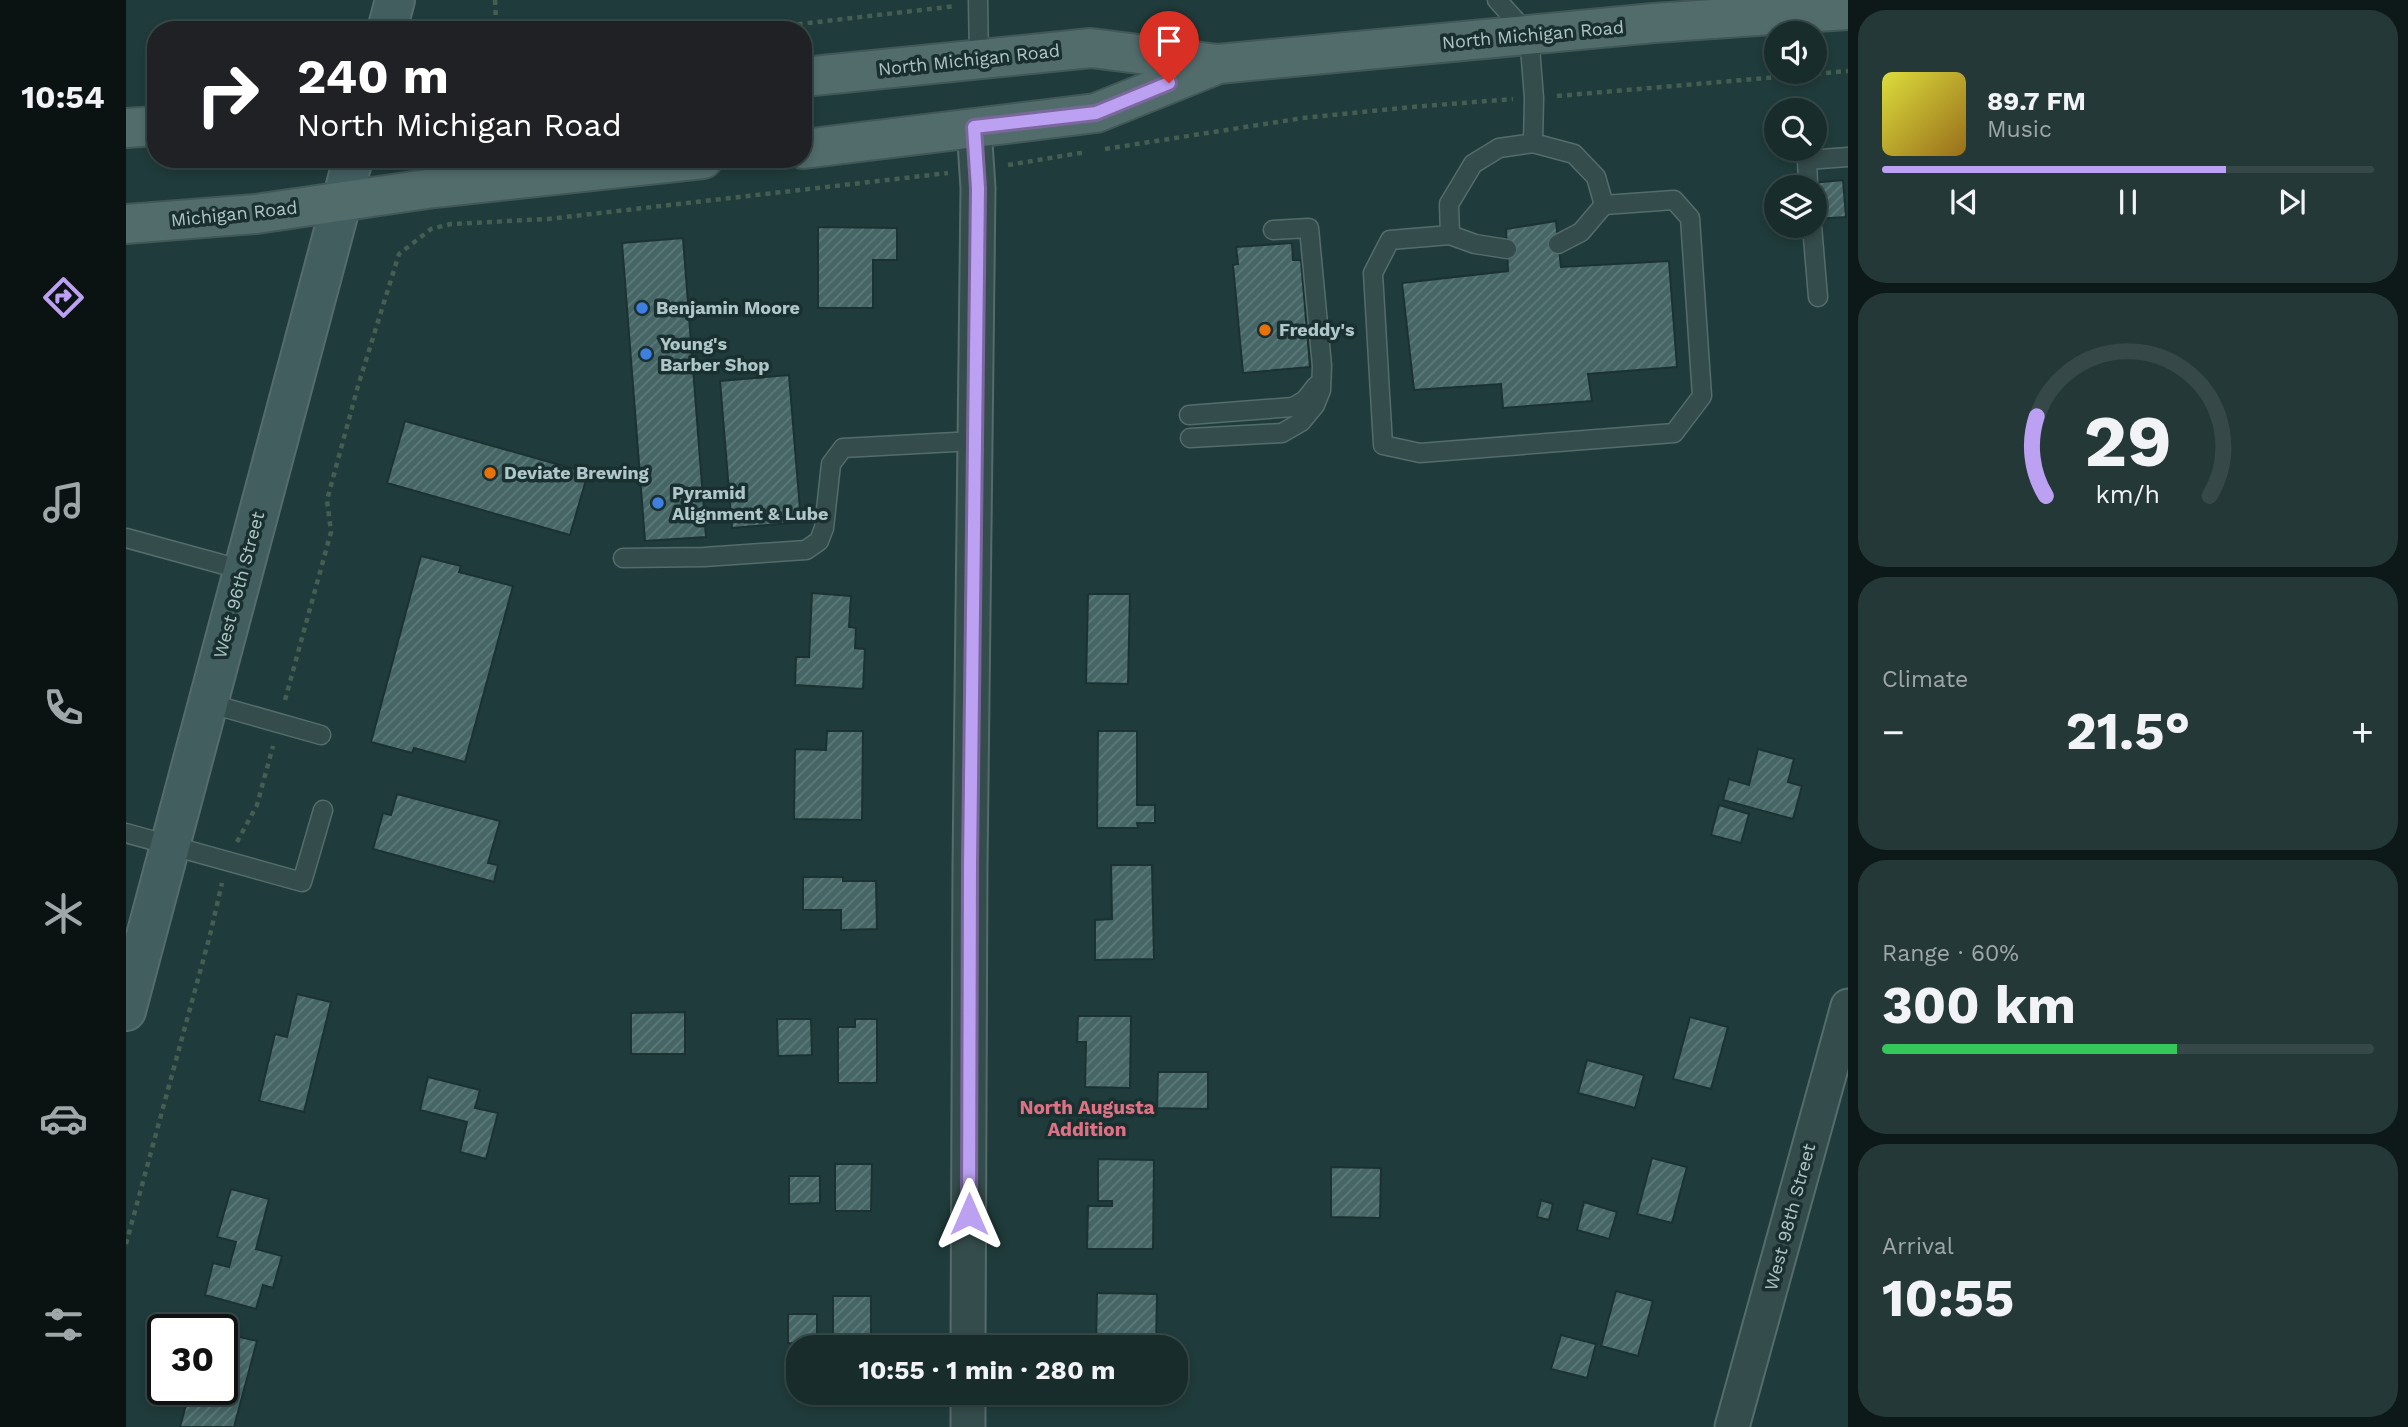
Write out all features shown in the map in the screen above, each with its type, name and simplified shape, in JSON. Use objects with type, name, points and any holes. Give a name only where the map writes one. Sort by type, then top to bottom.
[{"type":"main road","name":"North Michigan Road","points":[[812,75],[1091,48],[1218,64],[1529,35],[1714,10],[1848,10]]},
{"type":"main road","name":"North Michigan Road","points":[[812,148],[1096,113],[1218,64]]},
{"type":"main road","points":[[126,128],[147,127]]},
{"type":"main road","points":[[341,200],[624,168]]},
{"type":"main road","name":"Michigan Road","points":[[126,224],[256,214],[341,200]]},
{"type":"street","points":[[390,21],[396,0]]},
{"type":"street","points":[[968,1335],[977,170],[974,127]]},
{"type":"street","name":"West 96th Street","points":[[126,1011],[350,168]]},
{"type":"street","name":"West 98th Street","points":[[1732,1427],[1848,1006]]},
{"type":"street","points":[[968,1405],[968,1427]]},
{"type":"lane","points":[[978,0],[979,58]]},
{"type":"lane","points":[[1497,0],[1529,35],[1534,98],[1533,143]]},
{"type":"lane","points":[[1450,235],[1450,204],[1473,164],[1499,148],[1533,143],[1574,153],[1596,177],[1604,205]]},
{"type":"lane","points":[[1808,175],[1807,160],[1848,157]]},
{"type":"lane","points":[[1507,249],[1475,244],[1450,235],[1390,240],[1373,273],[1383,445],[1420,453],[1674,433],[1702,397],[1690,218],[1674,200],[1604,205],[1581,232],[1558,244]]},
{"type":"lane","points":[[1190,438],[1282,433],[1301,422],[1315,405],[1321,390],[1322,366],[1309,228],[1273,230]]},
{"type":"lane","points":[[1813,238],[1818,297]]},
{"type":"lane","points":[[1189,415],[1293,407],[1305,400],[1315,387],[1322,366]]},
{"type":"lane","points":[[623,558],[704,557],[806,550],[819,541],[824,528],[831,464],[843,448],[974,441]]},
{"type":"lane","points":[[127,544],[243,569]]},
{"type":"lane","points":[[208,703],[321,735]]},
{"type":"lane","points":[[126,833],[302,882],[323,810]]},
{"type":"path","points":[[495,0],[496,21]]},
{"type":"path","points":[[812,23],[930,9]]},
{"type":"path","points":[[1101,149],[1303,118],[1848,71]]},
{"type":"path","points":[[126,1244],[210,934],[227,861],[257,805],[331,532],[327,500],[398,254],[430,229],[451,224],[548,219],[977,170],[1088,152]]},
{"type":"building","points":[[1843,180],[1846,217],[1827,218],[1827,182]]},
{"type":"building","points":[[1556,221],[1561,267],[1669,261],[1677,367],[1588,374],[1592,401],[1503,408],[1501,384],[1414,390],[1402,283],[1508,271],[1506,229]]},
{"type":"building","points":[[818,227],[897,228],[897,260],[873,260],[873,308],[818,308]]},
{"type":"building","points":[[683,238],[706,537],[645,541],[622,243]]},
{"type":"building","points":[[1292,243],[1293,260],[1301,260],[1310,367],[1243,373],[1233,265],[1238,264],[1236,247]]},
{"type":"building","points":[[789,375],[801,522],[732,528],[720,381]]},
{"type":"building","points":[[405,421],[588,473],[570,535],[387,483]]},
{"type":"building","points":[[421,556],[461,566],[459,572],[513,586],[465,762],[414,748],[412,753],[371,742]]},
{"type":"building","points":[[812,593],[851,596],[849,627],[856,628],[855,648],[865,649],[863,689],[795,685],[796,657],[809,657]]},
{"type":"building","points":[[1088,594],[1130,594],[1128,684],[1086,683]]},
{"type":"building","points":[[827,731],[863,731],[862,820],[794,819],[795,749],[826,750]]},
{"type":"building","points":[[1098,731],[1137,731],[1137,805],[1155,805],[1155,823],[1137,823],[1138,828],[1097,828]]},
{"type":"building","points":[[1758,749],[1794,759],[1788,782],[1802,786],[1793,819],[1723,800],[1729,779],[1749,785]]},
{"type":"building","points":[[397,794],[500,821],[488,863],[498,865],[494,882],[373,849],[383,813],[391,815]]},
{"type":"building","points":[[1719,805],[1749,814],[1741,843],[1711,835]]},
{"type":"building","points":[[1111,865],[1152,865],[1154,959],[1095,960],[1095,920],[1112,919]]},
{"type":"building","points":[[803,877],[843,877],[843,881],[876,881],[877,929],[841,930],[841,910],[803,910]]},
{"type":"building","points":[[297,994],[331,1002],[304,1112],[259,1101],[275,1034],[287,1037]]},
{"type":"building","points":[[685,1012],[685,1054],[631,1054],[631,1013]]},
{"type":"building","points":[[1078,1016],[1131,1016],[1130,1088],[1085,1087],[1086,1042],[1077,1042]]},
{"type":"building","points":[[1690,1017],[1728,1027],[1711,1089],[1673,1079]]},
{"type":"building","points":[[777,1019],[811,1019],[812,1055],[778,1056]]},
{"type":"building","points":[[855,1019],[877,1019],[877,1083],[838,1083],[838,1027],[855,1027]]},
{"type":"building","points":[[1587,1060],[1644,1075],[1635,1108],[1578,1093]]},
{"type":"building","points":[[1158,1072],[1208,1072],[1208,1109],[1157,1108]]},
{"type":"building","points":[[428,1077],[480,1090],[475,1108],[498,1113],[486,1159],[460,1152],[467,1122],[420,1110]]},
{"type":"building","points":[[1652,1158],[1687,1167],[1672,1223],[1637,1214]]},
{"type":"building","points":[[1098,1159],[1154,1160],[1153,1249],[1087,1249],[1088,1206],[1112,1206],[1112,1201],[1098,1201]]},
{"type":"building","points":[[835,1164],[872,1164],[871,1211],[835,1211]]},
{"type":"building","points":[[1331,1167],[1381,1168],[1380,1218],[1331,1217]]},
{"type":"building","points":[[789,1176],[820,1176],[820,1203],[789,1204]]},
{"type":"building","points":[[231,1189],[269,1199],[256,1249],[282,1256],[273,1288],[263,1285],[256,1309],[205,1295],[213,1263],[229,1267],[236,1242],[217,1237]]},
{"type":"building","points":[[1541,1200],[1553,1204],[1549,1220],[1537,1217]]},
{"type":"building","points":[[1584,1202],[1617,1212],[1609,1239],[1577,1230]]},
{"type":"building","points":[[1616,1291],[1653,1301],[1638,1356],[1601,1346]]},
{"type":"building","points":[[1097,1293],[1157,1294],[1156,1335],[1096,1335]]},
{"type":"building","points":[[833,1296],[871,1296],[871,1335],[833,1335]]},
{"type":"building","points":[[788,1314],[817,1314],[817,1335],[788,1335]]},
{"type":"building","points":[[1561,1335],[1596,1344],[1587,1378],[1551,1369]]},
{"type":"building","points":[[238,1337],[257,1341],[234,1427],[180,1427],[186,1405],[238,1405]]},
{"type":"place","name":"Benjamin Moore","points":[[642,308]]},
{"type":"place","name":"Freddy's","points":[[1265,330]]},
{"type":"place","name":"Young's Barber Shop","points":[[646,354]]},
{"type":"place","name":"Deviate Brewing","points":[[490,473]]},
{"type":"place","name":"Pyramid Alignment & Lube","points":[[658,503]]},
{"type":"district","name":"North Augusta Addition","points":[[1087,1118]]},
{"type":"route","points":[[969,1214],[978,188],[974,127],[1096,113],[1169,83]]}]
